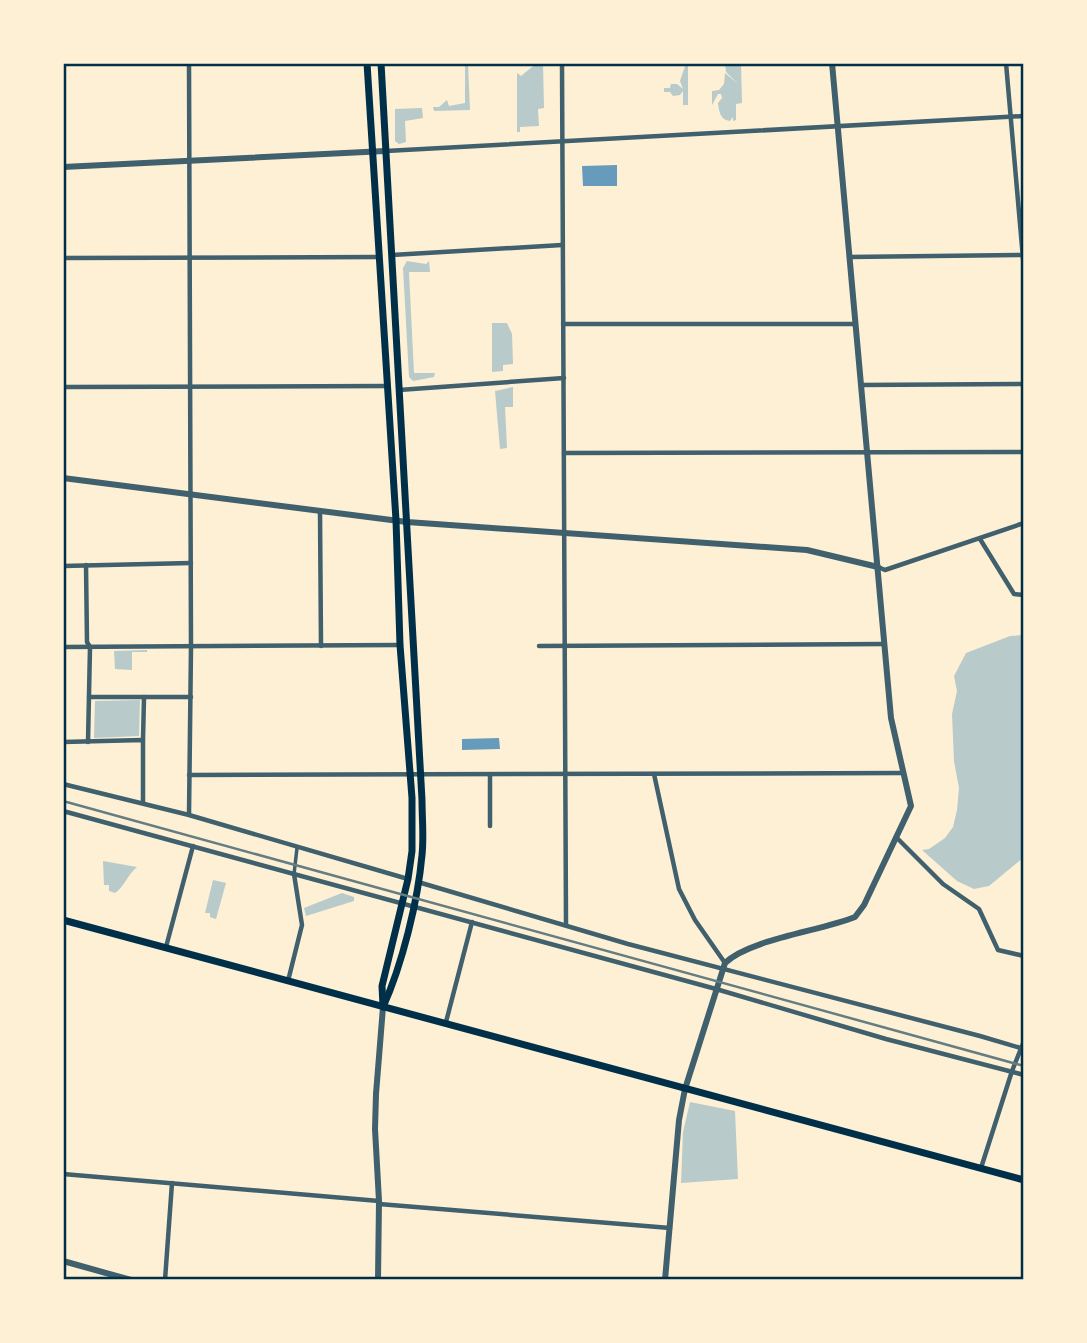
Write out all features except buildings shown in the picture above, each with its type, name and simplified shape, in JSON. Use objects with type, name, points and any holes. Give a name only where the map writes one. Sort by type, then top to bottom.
[{"type":"main road","points":[[367,63],[396,520],[412,850],[408,879],[382,986],[383,1007]]},
{"type":"main road","points":[[381,63],[422,800],[422,854],[418,882],[392,988],[383,1007]]},
{"type":"main road","points":[[63,920],[1024,1180]]},
{"type":"street","points":[[189,63],[189,815]]},
{"type":"street","points":[[562,63],[566,924]]},
{"type":"street","points":[[665,1280],[679,1120],[685,1089],[724,966],[733,956],[756,946],[855,917],[864,905],[911,806],[891,718],[832,63]]},
{"type":"street","points":[[1006,63],[1024,270]]},
{"type":"street","points":[[63,167],[1024,116]]},
{"type":"street","points":[[392,255],[562,245]]},
{"type":"street","points":[[849,257],[1023,255]]},
{"type":"street","points":[[63,258],[379,257]]},
{"type":"street","points":[[563,324],[855,324]]},
{"type":"street","points":[[399,390],[564,378]]},
{"type":"street","points":[[861,385],[1024,384]]},
{"type":"street","points":[[63,387],[388,386]]},
{"type":"street","points":[[564,453],[1024,452]]},
{"type":"street","points":[[63,478],[407,522],[807,550],[885,570],[1024,523]]},
{"type":"street","points":[[320,512],[321,646]]},
{"type":"street","points":[[979,538],[995,560],[1009,589],[1014,594],[1024,595]]},
{"type":"street","points":[[63,566],[191,563]]},
{"type":"street","points":[[86,565],[87,642],[90,647],[88,742]]},
{"type":"street","points":[[539,646],[884,644]]},
{"type":"street","points":[[63,647],[400,645]]},
{"type":"street","points":[[89,697],[191,697]]},
{"type":"street","points":[[143,803],[144,697]]},
{"type":"street","points":[[63,742],[143,740]]},
{"type":"street","points":[[189,775],[903,773]]},
{"type":"street","points":[[654,774],[679,889],[724,966]]},
{"type":"street","points":[[490,775],[490,826]]},
{"type":"street","points":[[63,784],[189,815],[408,879]]},
{"type":"street","points":[[63,811],[1024,1075]]},
{"type":"street","points":[[896,837],[943,884],[979,909],[998,950],[1024,956]]},
{"type":"street","points":[[166,947],[193,846]]},
{"type":"street","points":[[288,981],[302,925],[294,874],[297,848]]},
{"type":"street","points":[[418,882],[628,944],[724,966],[980,1035],[1022,1049]]},
{"type":"street","points":[[446,1022],[472,922]]},
{"type":"street","points":[[378,1280],[379,1202],[375,1129],[383,1007]]},
{"type":"street","points":[[981,1169],[1024,1041]]},
{"type":"street","points":[[63,1174],[670,1228]]},
{"type":"street","points":[[165,1280],[173,1183]]},
{"type":"street","points":[[63,1261],[131,1280]]},
{"type":"shaded area","points":[[465,63],[468,63],[470,110],[434,111],[433,107],[439,107],[447,100],[449,106],[465,103]]},
{"type":"shaded area","points":[[537,63],[543,63],[544,108],[538,109],[539,126],[520,127],[520,132],[517,132],[517,73],[521,76]]},
{"type":"shaded area","points":[[686,63],[688,105],[683,105],[683,91],[680,95],[673,96],[670,92],[664,92],[664,88],[677,84],[683,89],[680,81]]},
{"type":"shaded area","points":[[725,63],[741,63],[742,103],[736,104],[736,120],[733,121],[733,117],[730,121],[721,115],[718,103],[722,98],[721,94],[718,94],[712,105],[712,91],[719,90],[724,84],[725,73],[738,84],[726,72]]},
{"type":"shaded area","points":[[422,108],[423,118],[405,121],[406,142],[399,144],[395,141],[395,109]]},
{"type":"shaded area","points":[[407,261],[426,264],[429,261],[430,272],[409,272],[414,373],[435,373],[434,377],[413,381],[409,377],[403,268]]},
{"type":"shaded area","points":[[492,323],[507,323],[512,334],[513,364],[503,365],[503,371],[492,372]]},
{"type":"shaded area","points":[[513,387],[513,407],[505,407],[507,448],[500,449],[495,391]]},
{"type":"shaded area","points":[[1024,635],[1024,857],[989,886],[974,889],[957,881],[922,850],[929,849],[945,838],[953,827],[957,810],[959,788],[954,761],[952,714],[957,691],[954,676],[966,653],[1010,636]]},
{"type":"shaded area","points":[[147,650],[132,652],[132,670],[115,669],[114,651]]},
{"type":"shaded area","points":[[140,700],[139,736],[94,738],[95,701]]},
{"type":"shaded area","points":[[103,861],[137,867],[115,893],[109,891],[109,885],[104,885]]},
{"type":"shaded area","points":[[213,880],[226,883],[216,919],[210,917],[210,913],[205,913]]},
{"type":"shaded area","points":[[342,893],[354,897],[354,901],[306,916],[304,908]]},
{"type":"shaded area","points":[[690,1102],[735,1111],[738,1179],[681,1183],[683,1132]]},
{"type":"water","points":[[617,165],[617,186],[583,186],[582,166]]},
{"type":"water","points":[[499,738],[500,749],[462,750],[462,739]]},
{"type":"railway","points":[[63,801],[1024,1066]]}]
